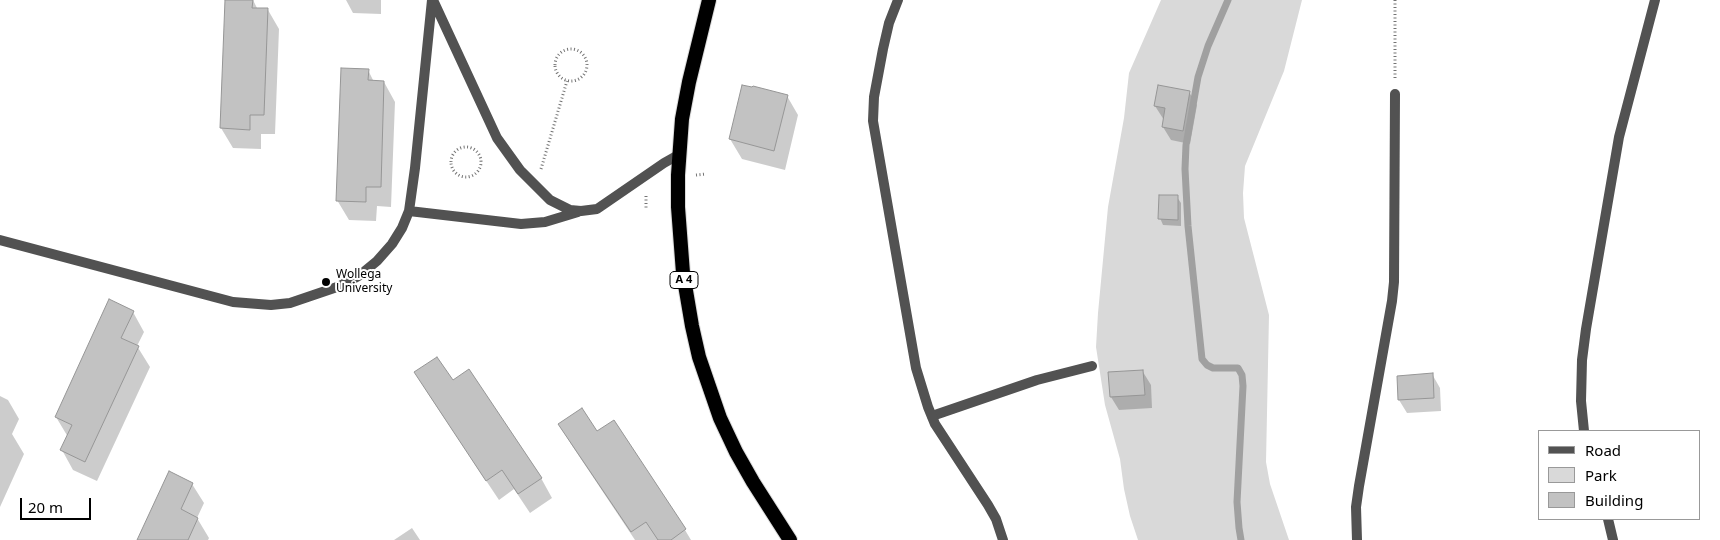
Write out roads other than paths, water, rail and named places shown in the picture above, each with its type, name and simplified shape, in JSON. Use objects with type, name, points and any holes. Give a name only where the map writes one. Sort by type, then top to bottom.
[{"type":"highway","name":"A 4","points":[[709,0],[682,118],[678,207],[683,273],[699,357],[720,418],[736,452],[790,540]]},
{"type":"street","points":[[432,0],[497,138],[520,170],[544,196],[555,204],[570,210],[581,211]]},
{"type":"street","points":[[0,240],[233,302],[271,306],[290,303],[319,294],[340,286],[360,275],[377,261],[392,244],[402,228],[409,211],[432,0]]},
{"type":"street","points":[[898,0],[882,49],[874,97],[873,121],[916,368],[932,416],[988,505],[1004,540]]},
{"type":"street","points":[[1584,430],[1581,401],[1582,360],[1586,329],[1619,137],[1655,0]]},
{"type":"street","points":[[1357,540],[1356,507],[1359,486],[1394,282],[1395,94]]},
{"type":"street","points":[[409,211],[521,224],[545,222],[581,211],[597,209],[680,154]]},
{"type":"street","points":[[932,416],[1037,380],[1092,366]]},
{"type":"street","points":[[1608,520],[1613,540]]},
{"type":"waterway","points":[[1228,0],[1208,46],[1198,77],[1186,145],[1185,169],[1188,226],[1202,359],[1213,368],[1238,368],[1242,375],[1237,502],[1241,540]]},
{"type":"place","name":"Wollega University","points":[[326,282]]}]
